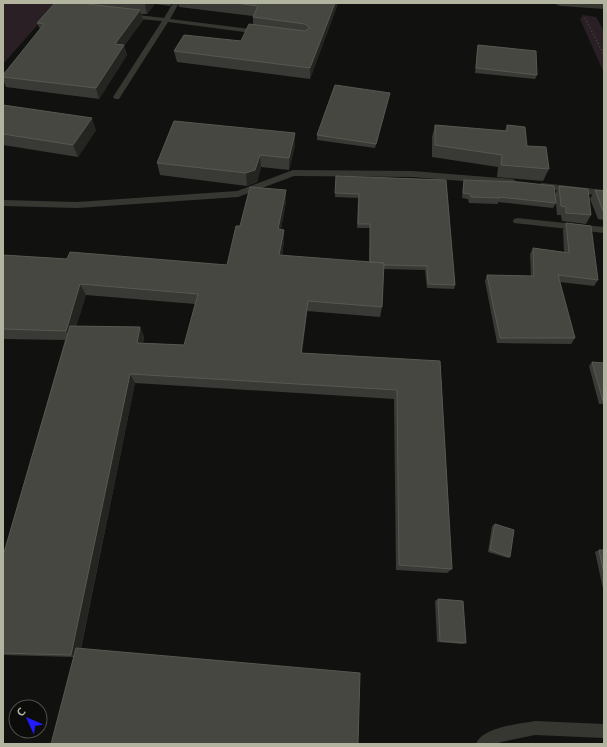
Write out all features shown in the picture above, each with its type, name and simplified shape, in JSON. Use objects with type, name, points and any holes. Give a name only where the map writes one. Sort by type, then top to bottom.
[{"type":"street","points":[[561,3],[604,6]]},
{"type":"lane","points":[[117,97],[176,3]]},
{"type":"lane","points":[[120,15],[266,33]]},
{"type":"lane","points":[[3,203],[77,205],[238,194],[292,173],[412,174],[529,184],[604,193]]},
{"type":"lane","points":[[518,221],[604,230]]},
{"type":"lane","points":[[483,744],[499,735],[536,728],[604,731]]},
{"type":"path","points":[[577,4],[604,55]]},
{"type":"shaded area","points":[[3,3],[57,3],[3,64]]},
{"type":"shaded area","points":[[583,15],[596,17],[604,31],[604,73],[580,19]]},
{"type":"building","points":[[55,3],[86,3],[140,10],[115,44],[124,45],[96,88],[3,77],[3,75],[44,24],[37,23]]},
{"type":"building","points":[[235,3],[335,3],[310,68],[174,51],[184,35],[241,41],[249,24],[305,31],[310,28],[305,24],[253,17],[258,6]]},
{"type":"building","points":[[478,45],[536,51],[537,75],[476,68]]},
{"type":"building","points":[[335,85],[390,93],[376,144],[317,135]]},
{"type":"building","points":[[3,105],[92,118],[73,145],[3,134]]},
{"type":"building","points":[[174,121],[295,133],[289,158],[260,155],[255,170],[246,173],[157,163]]},
{"type":"building","points":[[435,125],[507,131],[507,125],[525,127],[527,146],[546,147],[549,169],[501,165],[502,155],[435,145]]},
{"type":"building","points":[[336,176],[446,180],[455,285],[428,284],[427,266],[384,265],[384,263],[370,262],[370,224],[358,224],[359,194],[335,193]]},
{"type":"building","points":[[464,180],[519,182],[554,186],[556,203],[499,197],[500,198],[471,197],[470,194],[463,193]]},
{"type":"building","points":[[559,186],[588,189],[591,215],[566,213],[566,207],[561,206]]},
{"type":"building","points":[[250,187],[286,190],[278,229],[284,230],[279,255],[384,263],[382,307],[308,301],[301,353],[440,361],[452,569],[399,565],[397,390],[130,374],[71,655],[3,653],[3,556],[70,326],[140,327],[137,343],[184,345],[198,294],[80,284],[66,331],[3,329],[3,255],[67,259],[70,252],[227,265],[236,226],[240,226]]},
{"type":"building","points":[[595,190],[604,191],[604,211],[603,211]]},
{"type":"building","points":[[566,223],[591,226],[598,280],[558,275],[575,338],[500,338],[487,275],[534,276],[533,248],[569,253]]},
{"type":"building","points":[[592,362],[604,363],[604,401],[603,401]]},
{"type":"building","points":[[495,524],[514,530],[510,557],[490,550]]},
{"type":"building","points":[[599,550],[604,550],[604,574]]},
{"type":"building","points":[[438,599],[463,601],[466,643],[440,641]]},
{"type":"building","points":[[76,648],[360,673],[358,744],[51,744]]}]
